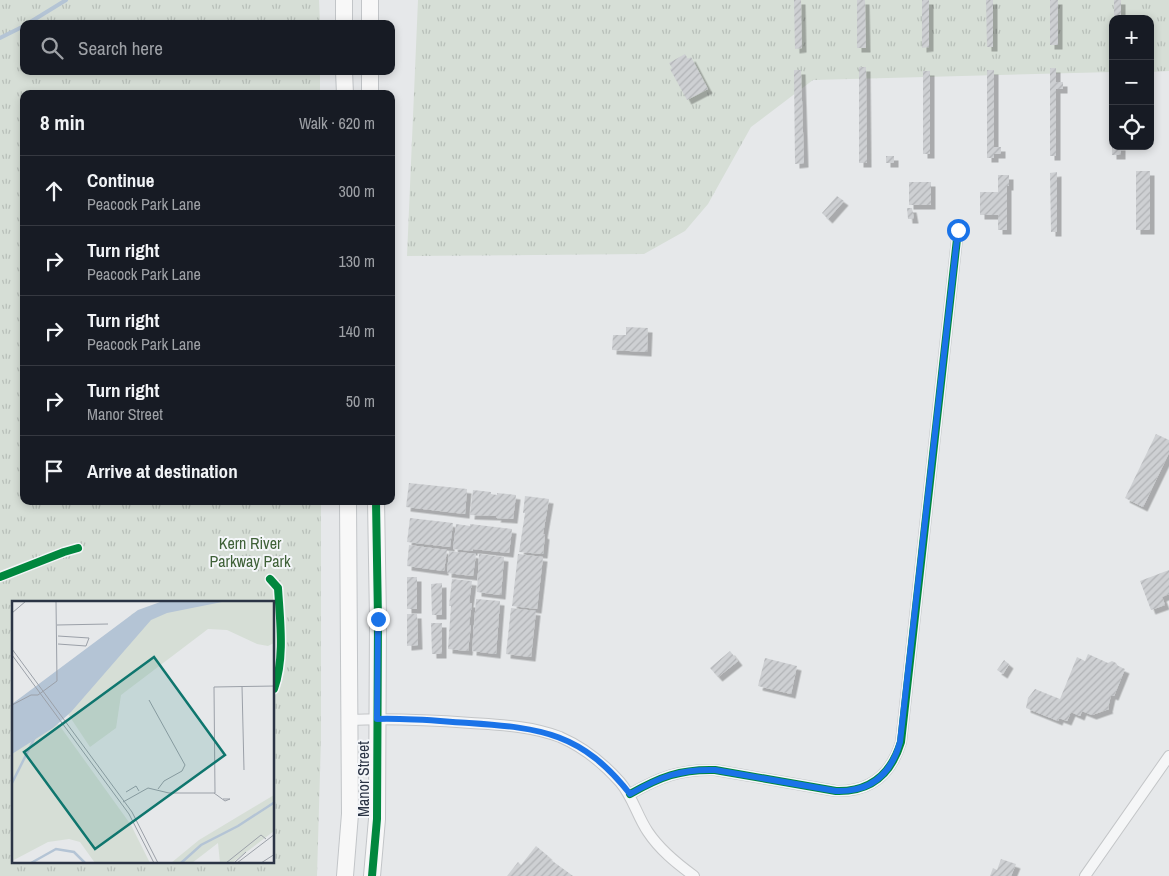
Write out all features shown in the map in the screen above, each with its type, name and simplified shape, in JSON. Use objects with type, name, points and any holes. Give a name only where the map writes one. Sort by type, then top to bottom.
[{"type":"main road","points":[[344,0],[344,20]]},
{"type":"main road","points":[[370,0],[370,20]]},
{"type":"main road","points":[[344,75],[344,90]]},
{"type":"main road","points":[[370,75],[370,90]]},
{"type":"main road","name":"Manor Street","points":[[345,876],[350,814],[348,505]]},
{"type":"main road","name":"Manor Street","points":[[372,876],[377,819],[378,619],[376,505]]},
{"type":"street","points":[[630,794],[658,779],[678,772],[696,770],[715,770],[836,791],[848,791],[871,784],[882,776],[897,755],[958,230]]},
{"type":"street","points":[[350,720],[407,718],[507,726],[539,730],[560,737],[577,745],[593,756],[620,782],[630,794],[647,831],[659,847],[674,862],[694,876]]},
{"type":"street","points":[[1085,876],[1169,756]]},
{"type":"green space","name":"Kern River Parkway Park","points":[[0,0],[319,0],[320,20],[20,20],[20,75],[320,75],[320,90],[20,90],[20,505],[321,505],[321,739],[317,876],[0,876]]},
{"type":"green space","points":[[418,0],[1169,0],[1169,71],[1154,72],[1154,15],[1109,15],[1109,72],[813,80],[751,127],[708,204],[685,231],[644,254],[407,256]]},
{"type":"building","points":[[794,0],[801,0],[802,48],[795,49]]},
{"type":"building","points":[[857,0],[865,0],[866,48],[857,48]]},
{"type":"building","points":[[922,0],[929,0],[929,47],[922,48]]},
{"type":"building","points":[[986,0],[993,0],[993,47],[987,47]]},
{"type":"building","points":[[1050,0],[1058,0],[1058,45],[1050,45]]},
{"type":"building","points":[[1114,0],[1121,0],[1121,15],[1114,15]]},
{"type":"building","points":[[685,54],[688,59],[691,57],[708,89],[687,100],[670,69],[672,68],[669,63]]},
{"type":"building","points":[[859,67],[866,67],[867,163],[859,163]]},
{"type":"building","points":[[1050,68],[1056,68],[1056,82],[1063,82],[1063,89],[1056,89],[1056,156],[1050,156]]},
{"type":"building","points":[[794,70],[801,70],[804,163],[795,164]]},
{"type":"building","points":[[987,70],[994,70],[994,147],[1001,147],[1001,154],[994,154],[994,158],[987,158]]},
{"type":"building","points":[[923,71],[930,71],[930,154],[923,154]]},
{"type":"building","points":[[1112,150],[1121,150],[1121,155],[1112,155]]},
{"type":"building","points":[[886,156],[894,156],[894,163],[886,163]]},
{"type":"building","points":[[1136,171],[1150,171],[1150,230],[1136,230]]},
{"type":"building","points":[[1057,172],[1057,232],[1051,232],[1050,173]]},
{"type":"building","points":[[998,175],[1009,175],[1009,186],[1007,186],[1007,230],[998,230],[998,215],[980,215],[980,192],[998,192]]},
{"type":"building","points":[[909,182],[931,182],[931,205],[909,205]]},
{"type":"building","points":[[837,196],[844,201],[828,219],[822,213]]},
{"type":"building","points":[[907,208],[912,208],[914,219],[908,219]]},
{"type":"building","points":[[626,327],[648,328],[647,352],[612,350],[613,335],[626,335]]},
{"type":"building","points":[[1156,434],[1169,440],[1169,453],[1143,507],[1125,498]]},
{"type":"building","points":[[409,483],[467,489],[465,514],[406,507]]},
{"type":"building","points":[[473,490],[491,492],[491,494],[497,495],[497,493],[516,495],[513,519],[496,518],[497,516],[470,515]]},
{"type":"building","points":[[525,496],[549,499],[543,534],[545,535],[543,554],[519,552],[525,513],[523,513]]},
{"type":"building","points":[[410,518],[453,523],[450,547],[407,542]]},
{"type":"building","points":[[456,524],[512,529],[509,553],[453,549]]},
{"type":"building","points":[[409,545],[447,550],[444,571],[407,566]]},
{"type":"building","points":[[449,551],[476,554],[473,576],[447,573]]},
{"type":"building","points":[[479,554],[504,557],[501,595],[477,592]]},
{"type":"building","points":[[518,554],[543,557],[537,609],[512,606]]},
{"type":"building","points":[[1169,570],[1169,594],[1162,597],[1165,605],[1151,610],[1140,581]]},
{"type":"building","points":[[407,577],[417,577],[417,609],[407,609]]},
{"type":"building","points":[[452,579],[472,581],[469,603],[472,603],[468,651],[448,649]]},
{"type":"building","points":[[442,583],[442,615],[432,615],[431,584]]},
{"type":"building","points":[[476,599],[500,601],[496,654],[472,651]]},
{"type":"building","points":[[511,608],[536,611],[531,657],[506,654]]},
{"type":"building","points":[[407,614],[417,614],[418,645],[407,646]]},
{"type":"building","points":[[431,623],[442,623],[442,654],[432,654]]},
{"type":"building","points":[[730,651],[738,661],[718,677],[710,668]]},
{"type":"building","points":[[1088,654],[1108,663],[1112,661],[1125,669],[1114,696],[1111,695],[1109,709],[1092,715],[1082,711],[1080,716],[1071,712],[1067,721],[1059,718],[1058,721],[1026,708],[1028,698],[1035,689],[1060,699],[1077,657],[1085,661]]},
{"type":"building","points":[[765,658],[797,666],[791,694],[758,686]]},
{"type":"building","points":[[1004,660],[1009,664],[1003,674],[997,670]]},
{"type":"building","points":[[536,846],[547,857],[573,876],[507,876],[518,862],[521,865]]},
{"type":"building","points":[[1001,859],[1016,864],[1011,876],[990,876],[993,868],[997,870]]},
{"type":"waterway","points":[[34,20],[66,0]]},
{"type":"waterway","points":[[0,38],[20,28]]},
{"type":"cycle path","points":[[630,794],[671,775],[703,770],[715,770],[836,791],[848,791],[869,785],[878,779],[897,754],[901,742],[958,230]]},
{"type":"cycle path","points":[[372,876],[377,819],[378,619],[376,505]]},
{"type":"cycle path","points":[[0,577],[78,548]]},
{"type":"cycle path","points":[[270,579],[278,588],[281,626],[280,665],[275,685]]},
{"type":"route","points":[[378,619],[377,719],[407,718],[539,730],[577,745],[593,756],[630,794],[658,779],[678,772],[696,770],[715,770],[836,791],[858,789],[871,784],[882,776],[890,766],[897,755],[900,742],[958,230]]}]
